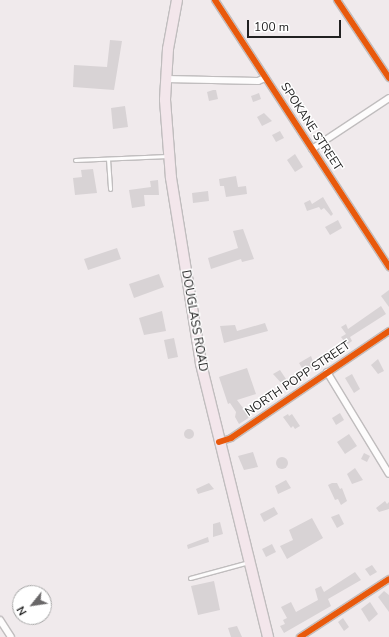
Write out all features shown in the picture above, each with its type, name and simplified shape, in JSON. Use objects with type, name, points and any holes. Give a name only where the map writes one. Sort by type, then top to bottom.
[{"type":"main road","name":"DOUGLASS ROAD","points":[[177,0],[171,32],[166,79],[168,156],[196,343],[219,442],[268,637]]},
{"type":"street","name":"SPOKANE STREET","points":[[215,0],[389,267]]},
{"type":"street","points":[[337,0],[389,78]]},
{"type":"street","points":[[166,79],[258,81],[265,78]]},
{"type":"street","points":[[312,149],[389,98]]},
{"type":"street","name":"NORTH POPP STREET","points":[[219,442],[231,438],[389,331]]},
{"type":"street","points":[[327,372],[389,474]]},
{"type":"street","points":[[300,637],[389,579]]},
{"type":"street","points":[[0,620],[11,637]]},
{"type":"lane","points":[[75,160],[168,156]]},
{"type":"lane","points":[[108,159],[110,189]]},
{"type":"lane","points":[[190,578],[250,562]]},
{"type":"building","points":[[110,40],[122,41],[114,90],[73,87],[74,65],[107,67]]},
{"type":"building","points":[[216,90],[218,99],[209,101],[207,92]]},
{"type":"building","points":[[259,93],[261,99],[253,102],[251,96]]},
{"type":"building","points":[[125,106],[128,127],[113,129],[111,108]]},
{"type":"building","points":[[264,113],[272,121],[262,126],[257,117]]},
{"type":"building","points":[[280,131],[284,138],[276,142],[272,135]]},
{"type":"building","points":[[295,154],[303,167],[295,172],[287,160]]},
{"type":"building","points":[[93,169],[97,193],[75,195],[73,178],[82,177],[81,170]]},
{"type":"building","points":[[236,176],[238,187],[246,186],[247,194],[226,197],[224,186],[220,186],[219,179]]},
{"type":"building","points":[[158,180],[159,195],[144,195],[145,206],[132,208],[129,190],[151,187],[150,181]]},
{"type":"building","points":[[208,191],[209,201],[193,203],[192,193]]},
{"type":"building","points":[[323,197],[333,214],[331,216],[324,208],[321,210],[319,207],[307,211],[304,203],[310,200],[312,204]]},
{"type":"building","points":[[338,220],[342,228],[330,235],[325,227]]},
{"type":"building","points":[[243,229],[254,259],[242,262],[241,259],[211,269],[208,258],[238,248],[233,231]]},
{"type":"building","points":[[117,248],[121,259],[88,270],[84,259]]},
{"type":"building","points":[[159,274],[164,287],[134,298],[129,284]]},
{"type":"building","points":[[389,290],[389,307],[381,296]]},
{"type":"building","points":[[381,306],[386,314],[350,337],[352,341],[348,344],[344,341],[341,337],[346,334],[341,327],[346,324],[348,329]]},
{"type":"building","points":[[162,311],[166,331],[144,335],[139,318]]},
{"type":"building","points":[[265,323],[268,331],[224,343],[220,326],[235,325],[237,331]]},
{"type":"building","points":[[174,338],[178,357],[168,359],[164,340]]},
{"type":"building","points":[[311,356],[315,367],[309,371],[306,365],[302,368],[299,363]]},
{"type":"building","points":[[378,359],[384,371],[378,374],[371,365]]},
{"type":"building","points":[[247,368],[256,394],[237,400],[250,417],[239,424],[235,417],[236,412],[230,403],[228,404],[219,377]]},
{"type":"building","points":[[280,370],[288,382],[283,385],[273,374]]},
{"type":"building","points":[[352,374],[360,389],[354,393],[345,378]]},
{"type":"building","points":[[340,413],[344,420],[336,425],[332,418]]},
{"type":"building","points":[[288,414],[289,416],[292,414],[300,426],[295,429],[293,426],[291,428],[283,417]]},
{"type":"building","points":[[187,429],[191,429],[193,430],[193,438],[187,439],[184,436],[184,432]]},
{"type":"building","points":[[349,434],[357,446],[345,454],[337,442]]},
{"type":"building","points":[[253,452],[258,467],[244,470],[238,456]]},
{"type":"building","points":[[364,453],[370,456],[367,462],[361,459]]},
{"type":"building","points":[[284,457],[287,458],[287,468],[280,469],[277,468],[276,461],[277,458]]},
{"type":"building","points":[[355,468],[363,480],[352,484],[347,474]]},
{"type":"building","points":[[286,480],[291,488],[278,494],[275,486]]},
{"type":"building","points":[[209,483],[214,489],[198,494],[196,489]]},
{"type":"building","points":[[337,483],[340,489],[342,488],[347,501],[341,505],[338,499],[335,500],[328,485]]},
{"type":"building","points":[[385,501],[387,504],[389,502],[389,509],[379,512],[376,508]]},
{"type":"building","points":[[274,507],[278,514],[264,522],[260,514]]},
{"type":"building","points":[[339,514],[344,524],[337,528],[331,517]]},
{"type":"building","points":[[312,518],[323,538],[287,559],[280,546],[293,540],[289,530]]},
{"type":"building","points":[[220,522],[223,534],[213,537],[213,524]]},
{"type":"building","points":[[208,537],[209,542],[188,549],[187,545]]},
{"type":"building","points":[[272,544],[276,552],[266,557],[262,549]]},
{"type":"building","points":[[372,565],[377,572],[370,576],[365,569]]},
{"type":"building","points":[[355,572],[361,580],[328,599],[331,606],[284,633],[280,626],[285,624],[283,620],[287,618],[281,607],[291,602],[296,612],[318,600],[315,589],[321,586],[324,592]]},
{"type":"building","points":[[214,581],[220,610],[198,615],[191,586]]},
{"type":"building","points":[[384,591],[389,595],[389,612],[378,597]]},
{"type":"building","points":[[370,602],[378,614],[369,622],[361,609]]},
{"type":"building","points":[[343,618],[349,627],[344,631],[338,622]]},
{"type":"building","points":[[237,626],[242,637],[231,637],[228,628]]},
{"type":"cycle path","points":[[215,0],[389,267]]},
{"type":"cycle path","points":[[337,0],[389,78]]},
{"type":"cycle path","points":[[219,442],[231,438],[389,331]]},
{"type":"cycle path","points":[[300,637],[389,579]]}]
